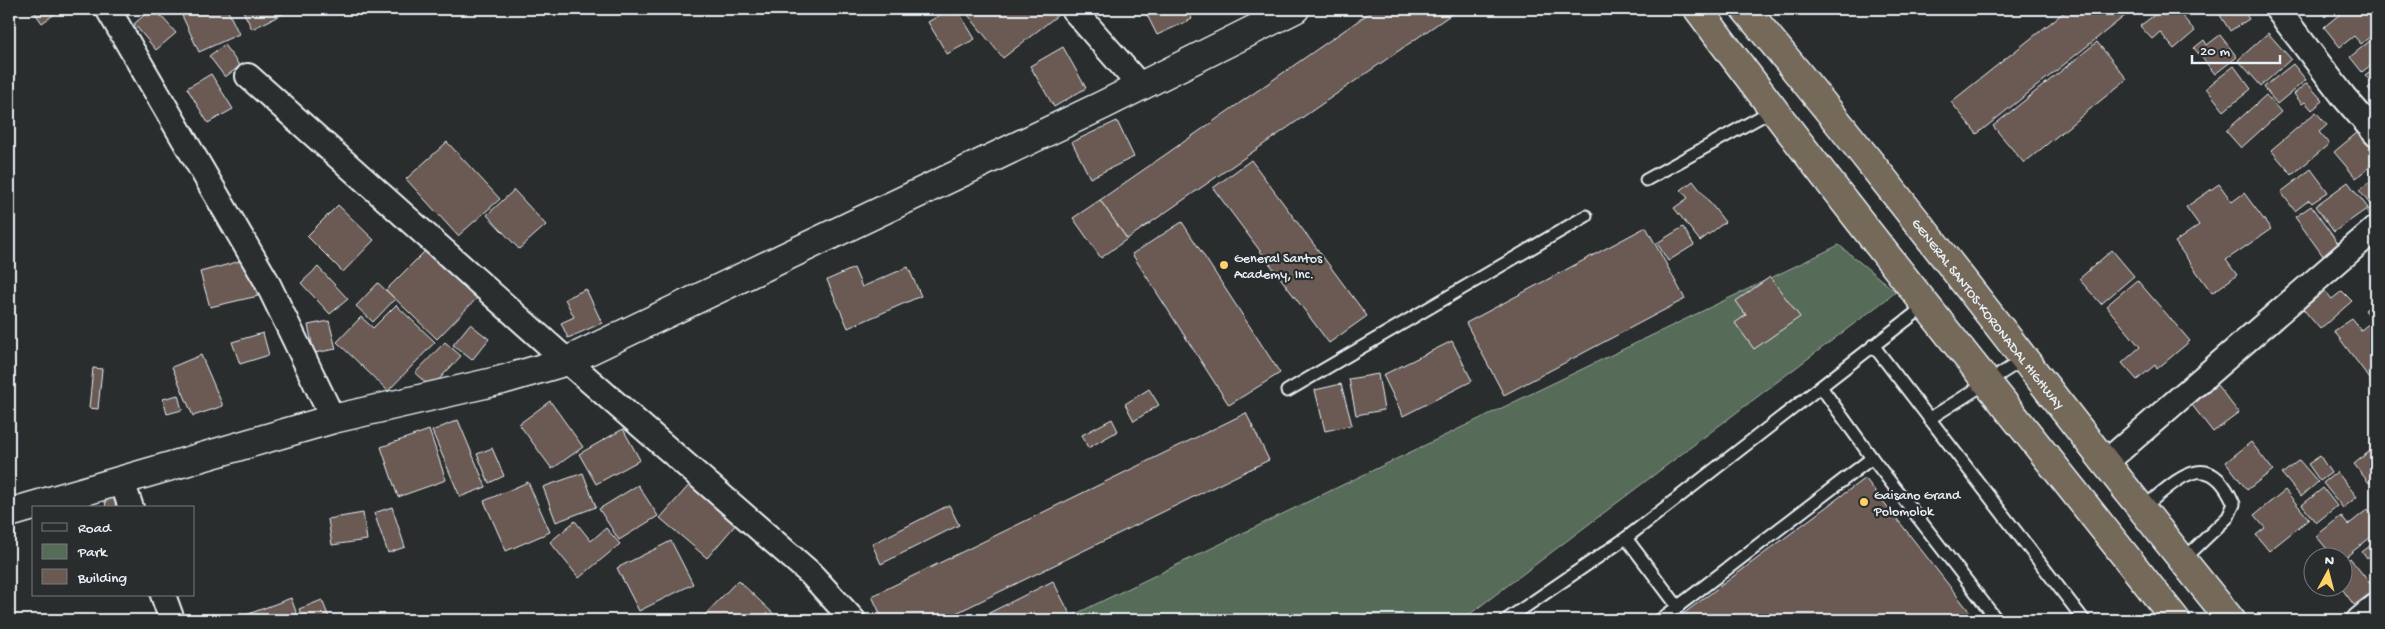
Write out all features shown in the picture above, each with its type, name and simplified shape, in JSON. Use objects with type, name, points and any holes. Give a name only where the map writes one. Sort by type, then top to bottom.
[{"type":"highway","points":[[1698,9],[1773,110],[1985,382],[2073,489],[2176,620]]},
{"type":"highway","name":"GENERAL SANTOS-KORONADAL HIGHWAY","points":[[1745,9],[1809,85],[2230,620]]},
{"type":"street","points":[[108,9],[266,280],[333,420]]},
{"type":"street","points":[[1073,9],[1141,86]]},
{"type":"street","points":[[36,506],[333,420],[502,380],[567,362],[1141,86],[1294,9]]},
{"type":"street","points":[[2277,9],[2344,98],[2376,134]]},
{"type":"street","points":[[248,76],[567,362],[810,573],[853,620]]},
{"type":"street","points":[[2105,463],[2376,228]]},
{"type":"street","points":[[122,481],[130,506]]},
{"type":"street","points":[[9,514],[32,507]]},
{"type":"street","points":[[163,596],[172,620]]},
{"type":"street","points":[[2358,620],[2376,606]]},
{"type":"lane","points":[[1646,180],[1773,110]]},
{"type":"lane","points":[[1287,391],[1586,216]]},
{"type":"lane","points":[[1506,620],[1626,538],[1926,305]]},
{"type":"lane","points":[[1873,345],[2084,620]]},
{"type":"lane","points":[[1930,418],[2024,359]]},
{"type":"lane","points":[[1821,387],[1872,458],[1997,620]]},
{"type":"lane","points":[[1660,620],[1872,458]]},
{"type":"lane","points":[[2142,509],[2188,473],[2203,470],[2217,477],[2228,490],[2234,504],[2228,517],[2182,561]]},
{"type":"lane","points":[[1626,538],[1678,607]]},
{"type":"green space","points":[[1839,245],[1896,292],[1462,620],[1063,620]]},
{"type":"building","points":[[32,9],[62,9],[42,23]]},
{"type":"building","points":[[151,9],[155,9],[176,33],[156,50],[134,24]]},
{"type":"building","points":[[179,9],[227,9],[239,34],[199,52]]},
{"type":"building","points":[[242,9],[293,9],[252,29]]},
{"type":"building","points":[[950,9],[957,9],[975,39],[947,54],[928,22]]},
{"type":"building","points":[[965,9],[1061,9],[1063,11],[1003,58]]},
{"type":"building","points":[[1144,9],[1188,9],[1192,19],[1157,35]]},
{"type":"building","points":[[1375,9],[1459,9],[1127,239],[1100,200]]},
{"type":"building","points":[[2068,9],[2130,9],[2131,11],[1977,134],[1951,102]]},
{"type":"building","points":[[2162,9],[2176,9],[2195,31],[2174,49],[2160,32],[2152,39],[2140,26]]},
{"type":"building","points":[[2216,9],[2242,9],[2249,19],[2230,31]]},
{"type":"building","points":[[2319,9],[2335,9],[2325,17]]},
{"type":"building","points":[[2346,9],[2376,9],[2376,32],[2361,44],[2354,36],[2340,47],[2324,27]]},
{"type":"building","points":[[2268,33],[2291,59],[2261,86],[2238,60]]},
{"type":"building","points":[[2220,35],[2237,57],[2215,74],[2194,48],[2204,40],[2207,45]]},
{"type":"building","points":[[2376,36],[2376,61],[2362,72],[2350,57]]},
{"type":"building","points":[[2097,42],[2127,79],[2024,163],[1993,126]]},
{"type":"building","points":[[224,45],[240,66],[225,77],[209,56]]},
{"type":"building","points":[[1063,47],[1086,88],[1054,107],[1030,66]]},
{"type":"building","points":[[2293,64],[2306,80],[2277,104],[2264,87]]},
{"type":"building","points":[[2234,66],[2251,89],[2224,111],[2206,88]]},
{"type":"building","points":[[2376,67],[2376,98],[2368,88],[2373,84],[2365,75]]},
{"type":"building","points":[[211,74],[233,109],[208,123],[187,88]]},
{"type":"building","points":[[2307,83],[2323,101],[2312,110],[2305,102],[2302,104],[2294,94]]},
{"type":"building","points":[[2266,95],[2281,112],[2241,148],[2226,131]]},
{"type":"building","points":[[2316,112],[2327,125],[2319,132],[2329,144],[2292,175],[2271,150]]},
{"type":"building","points":[[1117,121],[1134,157],[1090,178],[1072,142]]},
{"type":"building","points":[[2358,132],[2376,153],[2376,161],[2356,178],[2334,152]]},
{"type":"building","points":[[447,142],[500,199],[458,236],[406,179]]},
{"type":"building","points":[[1251,160],[1367,316],[1329,343],[1213,188]]},
{"type":"building","points":[[2311,169],[2328,192],[2312,203],[2309,200],[2295,211],[2281,192]]},
{"type":"building","points":[[2373,179],[2376,183],[2376,224],[2366,211],[2372,207],[2359,190]]},
{"type":"building","points":[[1693,181],[1725,222],[1700,241],[1674,208],[1688,198],[1681,190]]},
{"type":"building","points":[[2348,182],[2368,208],[2334,232],[2315,206]]},
{"type":"building","points":[[2219,184],[2232,202],[2244,193],[2271,229],[2226,260],[2237,275],[2212,293],[2175,242],[2199,225],[2186,207]]},
{"type":"building","points":[[514,190],[546,225],[519,249],[487,215]]},
{"type":"building","points":[[1100,200],[1127,239],[1101,258],[1073,218]]},
{"type":"building","points":[[338,205],[374,240],[343,272],[307,236]]},
{"type":"building","points":[[2311,206],[2342,249],[2326,260],[2295,217]]},
{"type":"building","points":[[1182,222],[1280,373],[1229,405],[1132,254]]},
{"type":"building","points":[[1646,227],[1685,299],[1504,395],[1466,323]]},
{"type":"building","points":[[1683,227],[1694,245],[1668,261],[1657,243]]},
{"type":"building","points":[[430,246],[480,295],[437,339],[386,290]]},
{"type":"building","points":[[2112,250],[2134,276],[2101,304],[2079,279]]},
{"type":"building","points":[[248,259],[258,296],[210,307],[200,272]]},
{"type":"building","points":[[318,267],[348,299],[330,314],[301,283]]},
{"type":"building","points":[[908,267],[921,296],[848,328],[827,280],[854,268],[862,287]]},
{"type":"building","points":[[1770,277],[1800,317],[1754,349],[1735,323],[1746,315],[1736,301]]},
{"type":"building","points":[[2137,280],[2190,341],[2157,369],[2155,365],[2137,380],[2122,363],[2140,347],[2106,306]]},
{"type":"building","points":[[378,283],[395,299],[373,322],[356,306]]},
{"type":"building","points":[[586,289],[602,323],[568,338],[561,323],[574,317],[565,299]]},
{"type":"building","points":[[2325,291],[2332,299],[2342,291],[2352,301],[2320,329],[2303,309]]},
{"type":"building","points":[[2376,301],[2376,324],[2365,310]]},
{"type":"building","points":[[396,305],[435,342],[388,391],[337,342],[361,317],[373,328]]},
{"type":"building","points":[[2352,319],[2361,330],[2371,322],[2376,329],[2376,387],[2334,331]]},
{"type":"building","points":[[329,321],[336,349],[314,353],[308,325]]},
{"type":"building","points":[[470,324],[489,339],[472,360],[453,345]]},
{"type":"building","points":[[263,333],[269,355],[240,364],[232,342]]},
{"type":"building","points":[[1452,341],[1472,381],[1403,416],[1383,375]]},
{"type":"building","points":[[445,342],[461,356],[431,388],[415,373]]},
{"type":"building","points":[[201,355],[223,406],[193,416],[172,367]]},
{"type":"building","points":[[93,368],[102,369],[98,409],[89,408]]},
{"type":"building","points":[[1378,374],[1384,410],[1356,415],[1349,379]]},
{"type":"building","points":[[1341,384],[1352,425],[1325,431],[1315,390]]},
{"type":"building","points":[[2217,385],[2239,413],[2213,432],[2192,405]]},
{"type":"building","points":[[1149,389],[1159,405],[1134,421],[1125,404]]},
{"type":"building","points":[[178,395],[182,410],[167,414],[163,399]]},
{"type":"building","points":[[550,401],[583,447],[552,469],[519,424]]},
{"type":"building","points":[[1246,413],[1269,460],[942,620],[883,620],[872,596]]},
{"type":"building","points":[[1112,419],[1118,431],[1088,448],[1082,435]]},
{"type":"building","points":[[458,420],[486,487],[460,497],[432,431]]},
{"type":"building","points":[[623,429],[640,460],[596,484],[579,454]]},
{"type":"building","points":[[429,430],[446,480],[398,497],[381,447]]},
{"type":"building","points":[[2251,442],[2273,470],[2247,490],[2226,462]]},
{"type":"building","points":[[2376,446],[2376,477],[2369,483],[2354,464]]},
{"type":"building","points":[[492,448],[504,476],[489,483],[477,454]]},
{"type":"building","points":[[2320,456],[2331,473],[2320,481],[2308,464]]},
{"type":"building","points":[[2299,460],[2318,482],[2301,497],[2282,474]]},
{"type":"building","points":[[2337,472],[2357,497],[2343,508],[2323,483]]},
{"type":"building","points":[[583,473],[596,507],[556,522],[543,487]]},
{"type":"building","points":[[1865,478],[1976,620],[1675,620]]},
{"type":"building","points":[[528,482],[550,532],[506,551],[484,501]]},
{"type":"building","points":[[691,483],[737,523],[707,558],[660,518]]},
{"type":"building","points":[[638,485],[658,516],[619,540],[599,509]]},
{"type":"building","points":[[2323,488],[2337,506],[2316,523],[2302,505]]},
{"type":"building","points":[[123,490],[126,506],[106,506],[104,494]]},
{"type":"building","points":[[2285,490],[2309,519],[2269,551],[2256,535],[2265,528],[2254,515]]},
{"type":"building","points":[[949,505],[959,525],[881,564],[872,544]]},
{"type":"building","points":[[392,507],[405,547],[388,553],[374,513]]},
{"type":"building","points":[[2368,509],[2376,519],[2376,533],[2352,552],[2352,546],[2324,546],[2316,536],[2341,516],[2348,525]]},
{"type":"building","points":[[363,513],[367,540],[332,545],[328,519]]},
{"type":"building","points":[[575,521],[591,541],[606,528],[620,544],[579,578],[550,542]]},
{"type":"building","points":[[671,541],[693,584],[639,611],[617,568]]},
{"type":"building","points":[[2375,542],[2376,552],[2367,559],[2362,552]]},
{"type":"building","points":[[2352,561],[2375,590],[2354,605],[2347,596],[2352,596]]},
{"type":"building","points":[[738,580],[780,620],[700,620]]},
{"type":"building","points":[[1053,581],[1071,616],[1063,620],[975,620]]},
{"type":"building","points":[[291,598],[299,620],[239,620],[238,618]]},
{"type":"building","points":[[322,600],[330,620],[303,620],[299,609]]},
{"type":"building","points":[[130,617],[131,620],[116,620]]},
{"type":"place","name":"General Santos Academy, Inc.","points":[[1224,265]]},
{"type":"place","name":"Gaisano Grand Polomolok","points":[[1864,502]]}]
